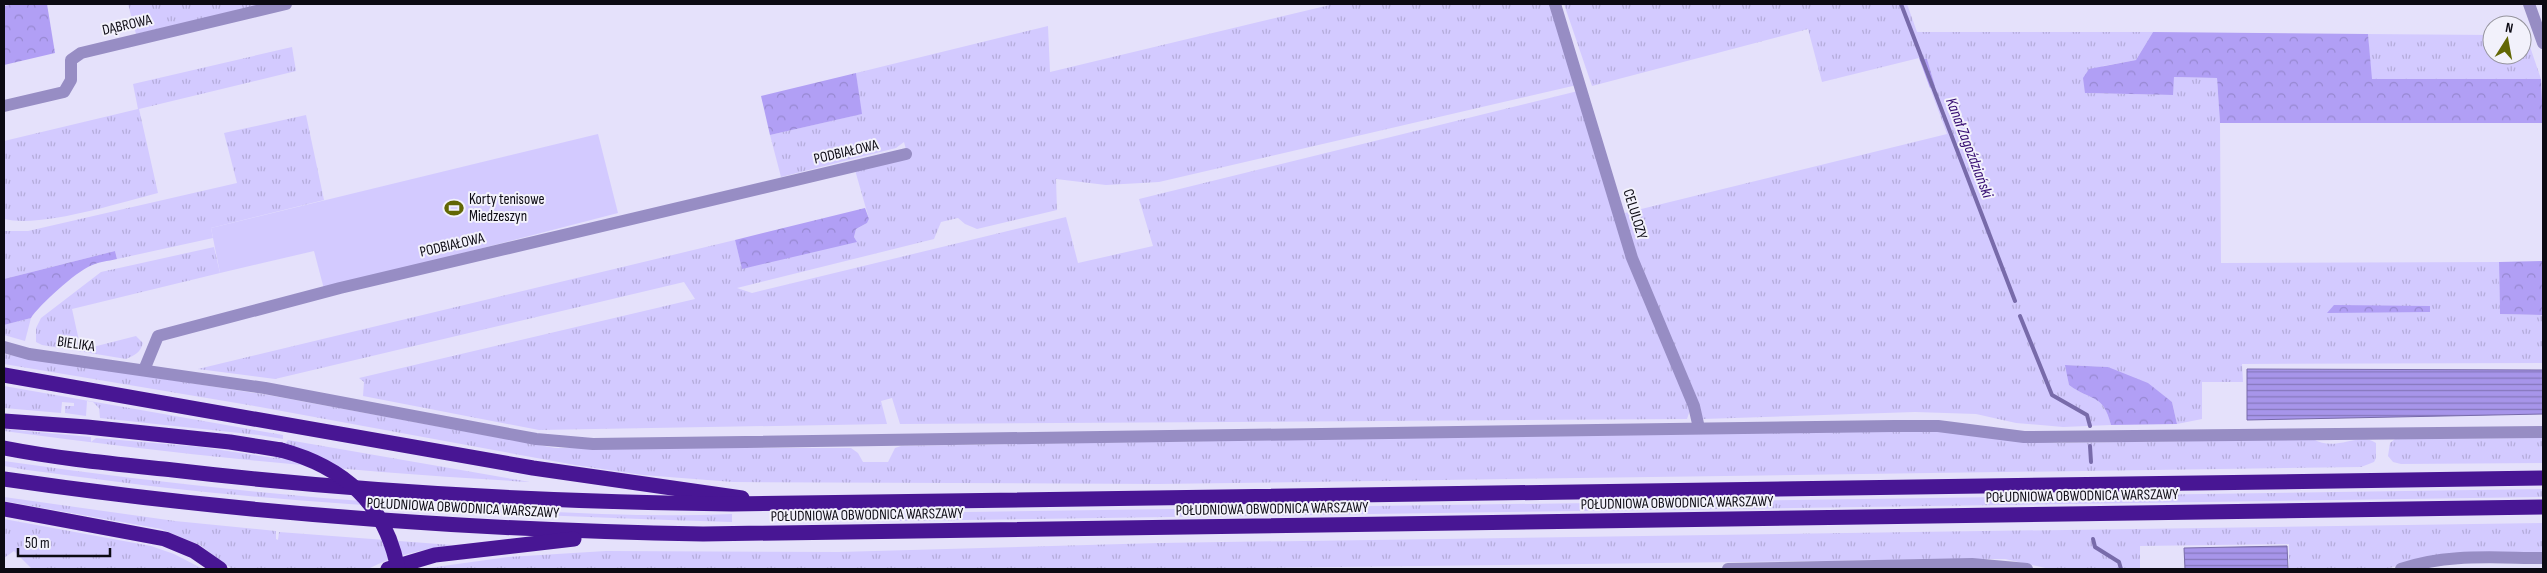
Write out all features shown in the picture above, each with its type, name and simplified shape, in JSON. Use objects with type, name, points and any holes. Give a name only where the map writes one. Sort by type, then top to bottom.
[{"type":"highway","points":[[4,375],[541,469],[625,482],[707,491],[779,505]]},
{"type":"highway","points":[[4,420],[240,443],[281,450],[328,467],[356,489],[369,503],[387,534],[398,569]]},
{"type":"highway","name":"POŁUDNIOWA OBWODNICA WARSZAWY","points":[[4,448],[215,476],[410,492],[592,501],[779,505],[2543,478]]},
{"type":"highway","name":"POŁUDNIOWA OBWODNICA WARSZAWY","points":[[4,478],[134,496],[338,518],[526,530],[630,533],[822,534],[2543,507]]},
{"type":"highway","points":[[4,509],[165,540],[194,551],[220,569]]},
{"type":"highway","points":[[388,569],[421,558],[443,554],[630,533]]},
{"type":"street","name":"DĄBROWA","points":[[4,106],[64,92],[71,80],[71,60],[81,53],[286,4]]},
{"type":"street","name":"CELULOZY","points":[[1555,4],[1632,258],[1694,406],[1699,428]]},
{"type":"street","points":[[2529,4],[2543,40]]},
{"type":"street","name":"PODBIAŁOWA","points":[[144,370],[158,336],[340,288],[906,154]]},
{"type":"street","name":"BIELIKA","points":[[4,347],[29,354],[265,388],[536,439],[593,444],[1938,426],[2024,437],[2052,438],[2543,432]]},
{"type":"street","points":[[2401,569],[2463,558],[2543,558]]},
{"type":"street","points":[[1728,569],[1972,564],[2026,569]]},
{"type":"green space","points":[[47,4],[55,53],[4,65],[4,6]]},
{"type":"green space","points":[[128,4],[264,4],[136,34]]},
{"type":"green space","points":[[1334,4],[1551,4],[1577,85],[1159,182],[1106,185],[1056,179],[1057,210],[977,229],[965,224],[958,218],[941,222],[934,239],[737,288],[752,293],[1066,217],[1078,263],[1153,246],[1139,199],[1578,91],[1690,410],[1687,419],[900,424],[892,398],[881,401],[887,424],[539,430],[363,396],[364,382],[359,378],[695,299],[684,282],[275,379],[198,369],[735,240],[742,268],[856,241],[854,237],[856,229],[867,223],[869,219],[855,170],[908,157],[904,142],[896,148],[781,177],[770,135],[861,114],[856,73],[1048,26],[1050,72]]},
{"type":"green space","points":[[1564,4],[1907,4],[1917,32],[2153,32],[2136,60],[2103,66],[2085,93],[2172,95],[2174,77],[2217,78],[2220,123],[2221,263],[2499,262],[2500,314],[2543,315],[2543,363],[2242,364],[2243,382],[2202,382],[2202,419],[2177,424],[2172,402],[2108,367],[2066,365],[2069,385],[2096,399],[2104,408],[2111,425],[2063,427],[2016,423],[1976,414],[1915,412],[1703,419],[1629,238],[1625,213],[1947,134],[1930,88],[1935,86],[1927,59],[1919,58],[1822,82],[1808,29],[1592,86]]},
{"type":"green space","points":[[2153,32],[2368,34],[2372,79],[2541,79],[2543,123],[2220,123],[2217,78],[2174,77],[2173,95],[2085,93],[2083,78],[2089,69],[2136,60]]},
{"type":"green space","points":[[2368,34],[2482,35],[2482,65],[2532,65],[2532,53],[2541,79],[2371,79]]},
{"type":"green space","points":[[292,47],[296,71],[139,109],[158,193],[59,217],[20,221],[4,219],[4,141],[138,109],[133,84]]},
{"type":"green space","points":[[1919,58],[1927,59],[1935,86],[1930,88]]},
{"type":"green space","points":[[856,73],[862,114],[770,135],[761,96]]},
{"type":"green space","points":[[306,115],[324,200],[211,228],[213,238],[117,259],[115,251],[4,279],[4,231],[28,231],[237,183],[224,133]]},
{"type":"green space","name":"Korty tenisowe Miedzeszyn","points":[[598,134],[618,213],[324,289],[314,251],[220,273],[211,228]]},
{"type":"green space","points":[[865,208],[869,219],[867,223],[856,229],[854,237],[857,242],[742,269],[735,240]]},
{"type":"green space","points":[[214,247],[220,273],[72,309],[81,350],[136,336],[143,343],[139,351],[132,356],[126,359],[42,345],[36,342],[36,328],[41,318],[101,272]]},
{"type":"green space","points":[[115,251],[117,259],[84,269],[49,297],[31,318],[4,325],[4,279]]},
{"type":"green space","points":[[2543,261],[2543,315],[2500,314],[2499,262]]},
{"type":"green space","points":[[2334,305],[2430,306],[2430,312],[2327,313]]},
{"type":"green space","points":[[31,318],[25,341],[4,335],[4,325]]},
{"type":"green space","points":[[4,354],[268,395],[555,448],[851,448],[858,453],[863,462],[888,462],[895,448],[901,446],[1938,429],[2054,443],[2313,439],[2330,444],[2362,439],[2376,443],[2376,458],[2374,462],[2361,467],[1158,484],[733,482],[643,475],[575,465],[260,407],[4,364]]},
{"type":"green space","points":[[2065,365],[2108,367],[2148,383],[2172,402],[2177,424],[2111,425],[2104,408],[2096,399],[2069,385]]},
{"type":"green space","points":[[4,386],[283,435],[283,439],[100,418],[99,408],[93,402],[87,401],[86,416],[65,413],[65,406],[74,406],[74,403],[62,402],[61,413],[4,408]]},
{"type":"green space","points":[[4,429],[91,437],[91,442],[96,438],[201,447],[274,458],[288,440],[530,482],[267,462],[70,440],[4,431]]},
{"type":"green space","points":[[2543,438],[2543,463],[2401,464],[2393,462],[2388,456],[2390,443],[2395,439]]},
{"type":"green space","points":[[4,461],[201,486],[333,499],[465,508],[581,513],[732,514],[732,522],[473,512],[280,499],[168,488],[27,470],[4,466]]},
{"type":"green space","points":[[2543,489],[2543,497],[898,521],[899,513]]},
{"type":"green space","points":[[4,497],[175,521],[276,531],[276,539],[278,540],[279,532],[452,545],[398,557],[368,569],[232,569],[200,545],[161,529],[4,501]]},
{"type":"green space","points":[[4,519],[151,546],[174,554],[203,569],[32,569],[14,551],[4,558]]},
{"type":"green space","points":[[2543,523],[2543,552],[2418,560],[2386,569],[2289,569],[2289,544],[2140,546],[2140,569],[2050,569],[2005,559],[1982,559],[1173,569],[421,569],[508,557],[606,551],[839,552],[1159,543]]},
{"type":"shaded area","points":[[2247,369],[2543,370],[2543,414],[2247,420]]},
{"type":"shaded area","points":[[2287,546],[2288,569],[2185,569],[2184,548]]},
{"type":"waterway","name":"Kanał Zagoździański","points":[[1901,4],[2015,301]]},
{"type":"waterway","name":"Kanał Zagoździański","points":[[2020,316],[2052,395],[2087,415],[2090,426]]},
{"type":"waterway","name":"Kanał Zagoździański","points":[[2090,446],[2091,462]]},
{"type":"waterway","name":"Kanał Zagoździański","points":[[2093,539],[2095,547],[2119,562],[2121,569]]},
{"type":"place","name":"Korty tenisowe Miedzeszyn","points":[[454,208]]}]
